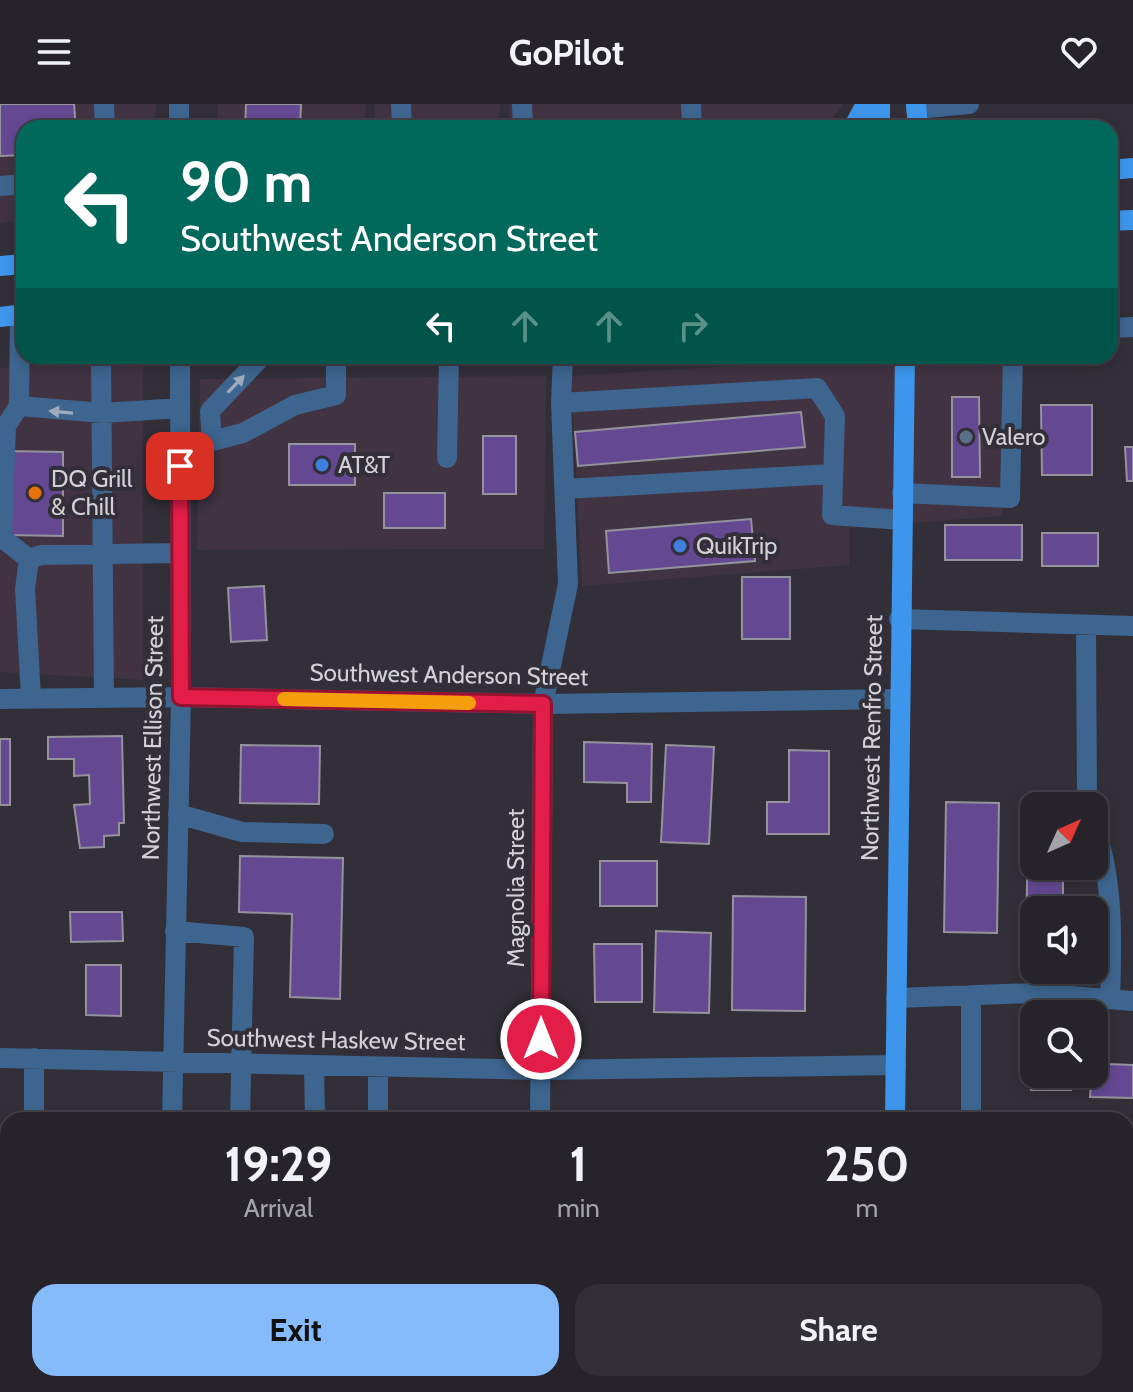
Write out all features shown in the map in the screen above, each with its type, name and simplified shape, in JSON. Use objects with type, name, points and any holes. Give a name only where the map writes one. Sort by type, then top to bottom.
[{"type":"main road","name":"Northwest Renfro Street","points":[[895,1112],[899,619],[905,364]]},
{"type":"street","points":[[917,114],[969,104]]},
{"type":"street","points":[[15,315],[16,338]]},
{"type":"street","points":[[17,364],[19,406],[6,426],[2,538],[29,559]]},
{"type":"street","points":[[101,364],[104,698]]},
{"type":"street","name":"Northwest Ellison Street","points":[[172,1112],[181,697],[180,364]]},
{"type":"street","points":[[254,364],[210,411],[212,441],[243,433],[295,405],[336,395],[336,364]]},
{"type":"street","points":[[447,458],[449,364]]},
{"type":"street","name":"Magnolia Street","points":[[540,1112],[543,704],[568,584],[561,403],[563,364]]},
{"type":"street","points":[[902,493],[1010,498],[1013,364]]},
{"type":"street","points":[[561,403],[817,388],[835,416],[832,515],[902,520]]},
{"type":"street","points":[[19,406],[103,413],[180,408]]},
{"type":"street","points":[[565,489],[833,474]]},
{"type":"street","points":[[29,559],[41,555],[180,553]]},
{"type":"street","points":[[29,559],[25,589],[31,698]]},
{"type":"street","points":[[899,619],[1133,626]]},
{"type":"street","points":[[1086,625],[1087,792]]},
{"type":"street","name":"Southwest Anderson Street","points":[[0,699],[181,697],[543,704],[898,699]]},
{"type":"street","points":[[178,814],[242,832],[324,834]]},
{"type":"street","points":[[1105,880],[1112,943],[1110,999]]},
{"type":"street","points":[[175,931],[244,937],[240,1112]]},
{"type":"street","points":[[896,998],[1034,993],[1133,1001]]},
{"type":"street","points":[[971,995],[971,1112]]},
{"type":"street","points":[[17,1058],[32,1112]]},
{"type":"street","name":"Southwest Haskew Street","points":[[17,1058],[541,1070],[896,1065]]},
{"type":"street","points":[[314,1066],[315,1112]]},
{"type":"street","points":[[378,1067],[378,1112]]},
{"type":"shaded area","points":[[0,104],[156,104],[155,120],[16,120],[16,222],[0,223]]},
{"type":"shaded area","points":[[217,104],[365,104],[366,120],[218,120]]},
{"type":"shaded area","points":[[375,104],[500,104],[499,120],[375,120]]},
{"type":"shaded area","points":[[509,104],[843,104],[832,120],[509,120]]},
{"type":"shaded area","points":[[143,364],[143,680],[0,672],[0,368]]},
{"type":"shaded area","points":[[765,364],[1004,364],[1002,516],[849,528],[849,565],[582,586],[571,376]]},
{"type":"shaded area","points":[[546,376],[544,549],[197,550],[200,379]]},
{"type":"building","points":[[0,104],[74,104],[75,120],[16,120],[16,155],[0,156]]},
{"type":"building","points":[[246,104],[301,104],[300,120],[245,120]]},
{"type":"building","name":"Valero","points":[[952,397],[979,397],[980,477],[952,477]]},
{"type":"building","points":[[1041,405],[1092,405],[1092,475],[1042,475]]},
{"type":"building","points":[[801,412],[805,447],[578,466],[575,432]]},
{"type":"building","points":[[483,436],[516,436],[516,494],[483,494]]},
{"type":"building","name":"AT&T","points":[[289,444],[355,444],[355,485],[289,485]]},
{"type":"building","points":[[1125,447],[1133,447],[1133,481],[1127,481]]},
{"type":"building","name":"DQ Grill & Chill","points":[[6,451],[63,452],[63,536],[6,535]]},
{"type":"building","points":[[384,493],[445,493],[445,528],[384,528]]},
{"type":"building","name":"QuikTrip","points":[[751,519],[755,561],[609,573],[606,531]]},
{"type":"building","points":[[945,525],[1022,525],[1022,560],[945,560]]},
{"type":"building","points":[[1042,533],[1098,533],[1098,566],[1042,566]]},
{"type":"building","points":[[742,577],[790,577],[790,639],[742,639]]},
{"type":"building","points":[[264,586],[267,640],[231,642],[228,588]]},
{"type":"building","points":[[122,736],[124,823],[119,823],[119,835],[104,836],[104,847],[80,848],[74,805],[90,804],[89,775],[74,776],[74,759],[48,759],[48,737]]},
{"type":"building","points":[[0,739],[10,739],[10,805],[0,805]]},
{"type":"building","points":[[584,742],[652,744],[651,802],[627,802],[627,783],[584,782]]},
{"type":"building","points":[[241,745],[320,746],[319,804],[240,803]]},
{"type":"building","points":[[666,745],[714,747],[709,844],[661,842]]},
{"type":"building","points":[[789,750],[829,751],[829,834],[767,834],[767,802],[789,802]]},
{"type":"building","points":[[946,802],[999,803],[997,933],[944,932]]},
{"type":"building","points":[[240,856],[343,858],[340,999],[290,997],[292,914],[239,912]]},
{"type":"building","points":[[600,861],[657,861],[657,906],[600,906]]},
{"type":"building","points":[[1027,880],[1063,880],[1063,896],[1027,896]]},
{"type":"building","points":[[733,896],[806,897],[805,1011],[732,1010]]},
{"type":"building","points":[[70,912],[122,912],[123,941],[71,942]]},
{"type":"building","points":[[656,931],[711,933],[709,1013],[654,1012]]},
{"type":"building","points":[[594,944],[642,944],[642,1002],[595,1002]]},
{"type":"building","points":[[86,965],[121,965],[121,1016],[86,1015]]},
{"type":"building","points":[[1108,1064],[1133,1065],[1133,1098],[1090,1097],[1091,1088],[1108,1088]]},
{"type":"building","points":[[1071,1088],[1071,1090],[1031,1090]]},
{"type":"slow traffic","points":[[284,699],[469,703]]},
{"type":"place","name":"Valero","points":[[966,437]]},
{"type":"place","name":"AT&T","points":[[322,465]]},
{"type":"place","name":"DQ Grill & Chill","points":[[35,493]]},
{"type":"place","name":"QuikTrip","points":[[680,546]]},
{"type":"route","points":[[180,466],[181,697],[543,704],[541,1039]]}]
